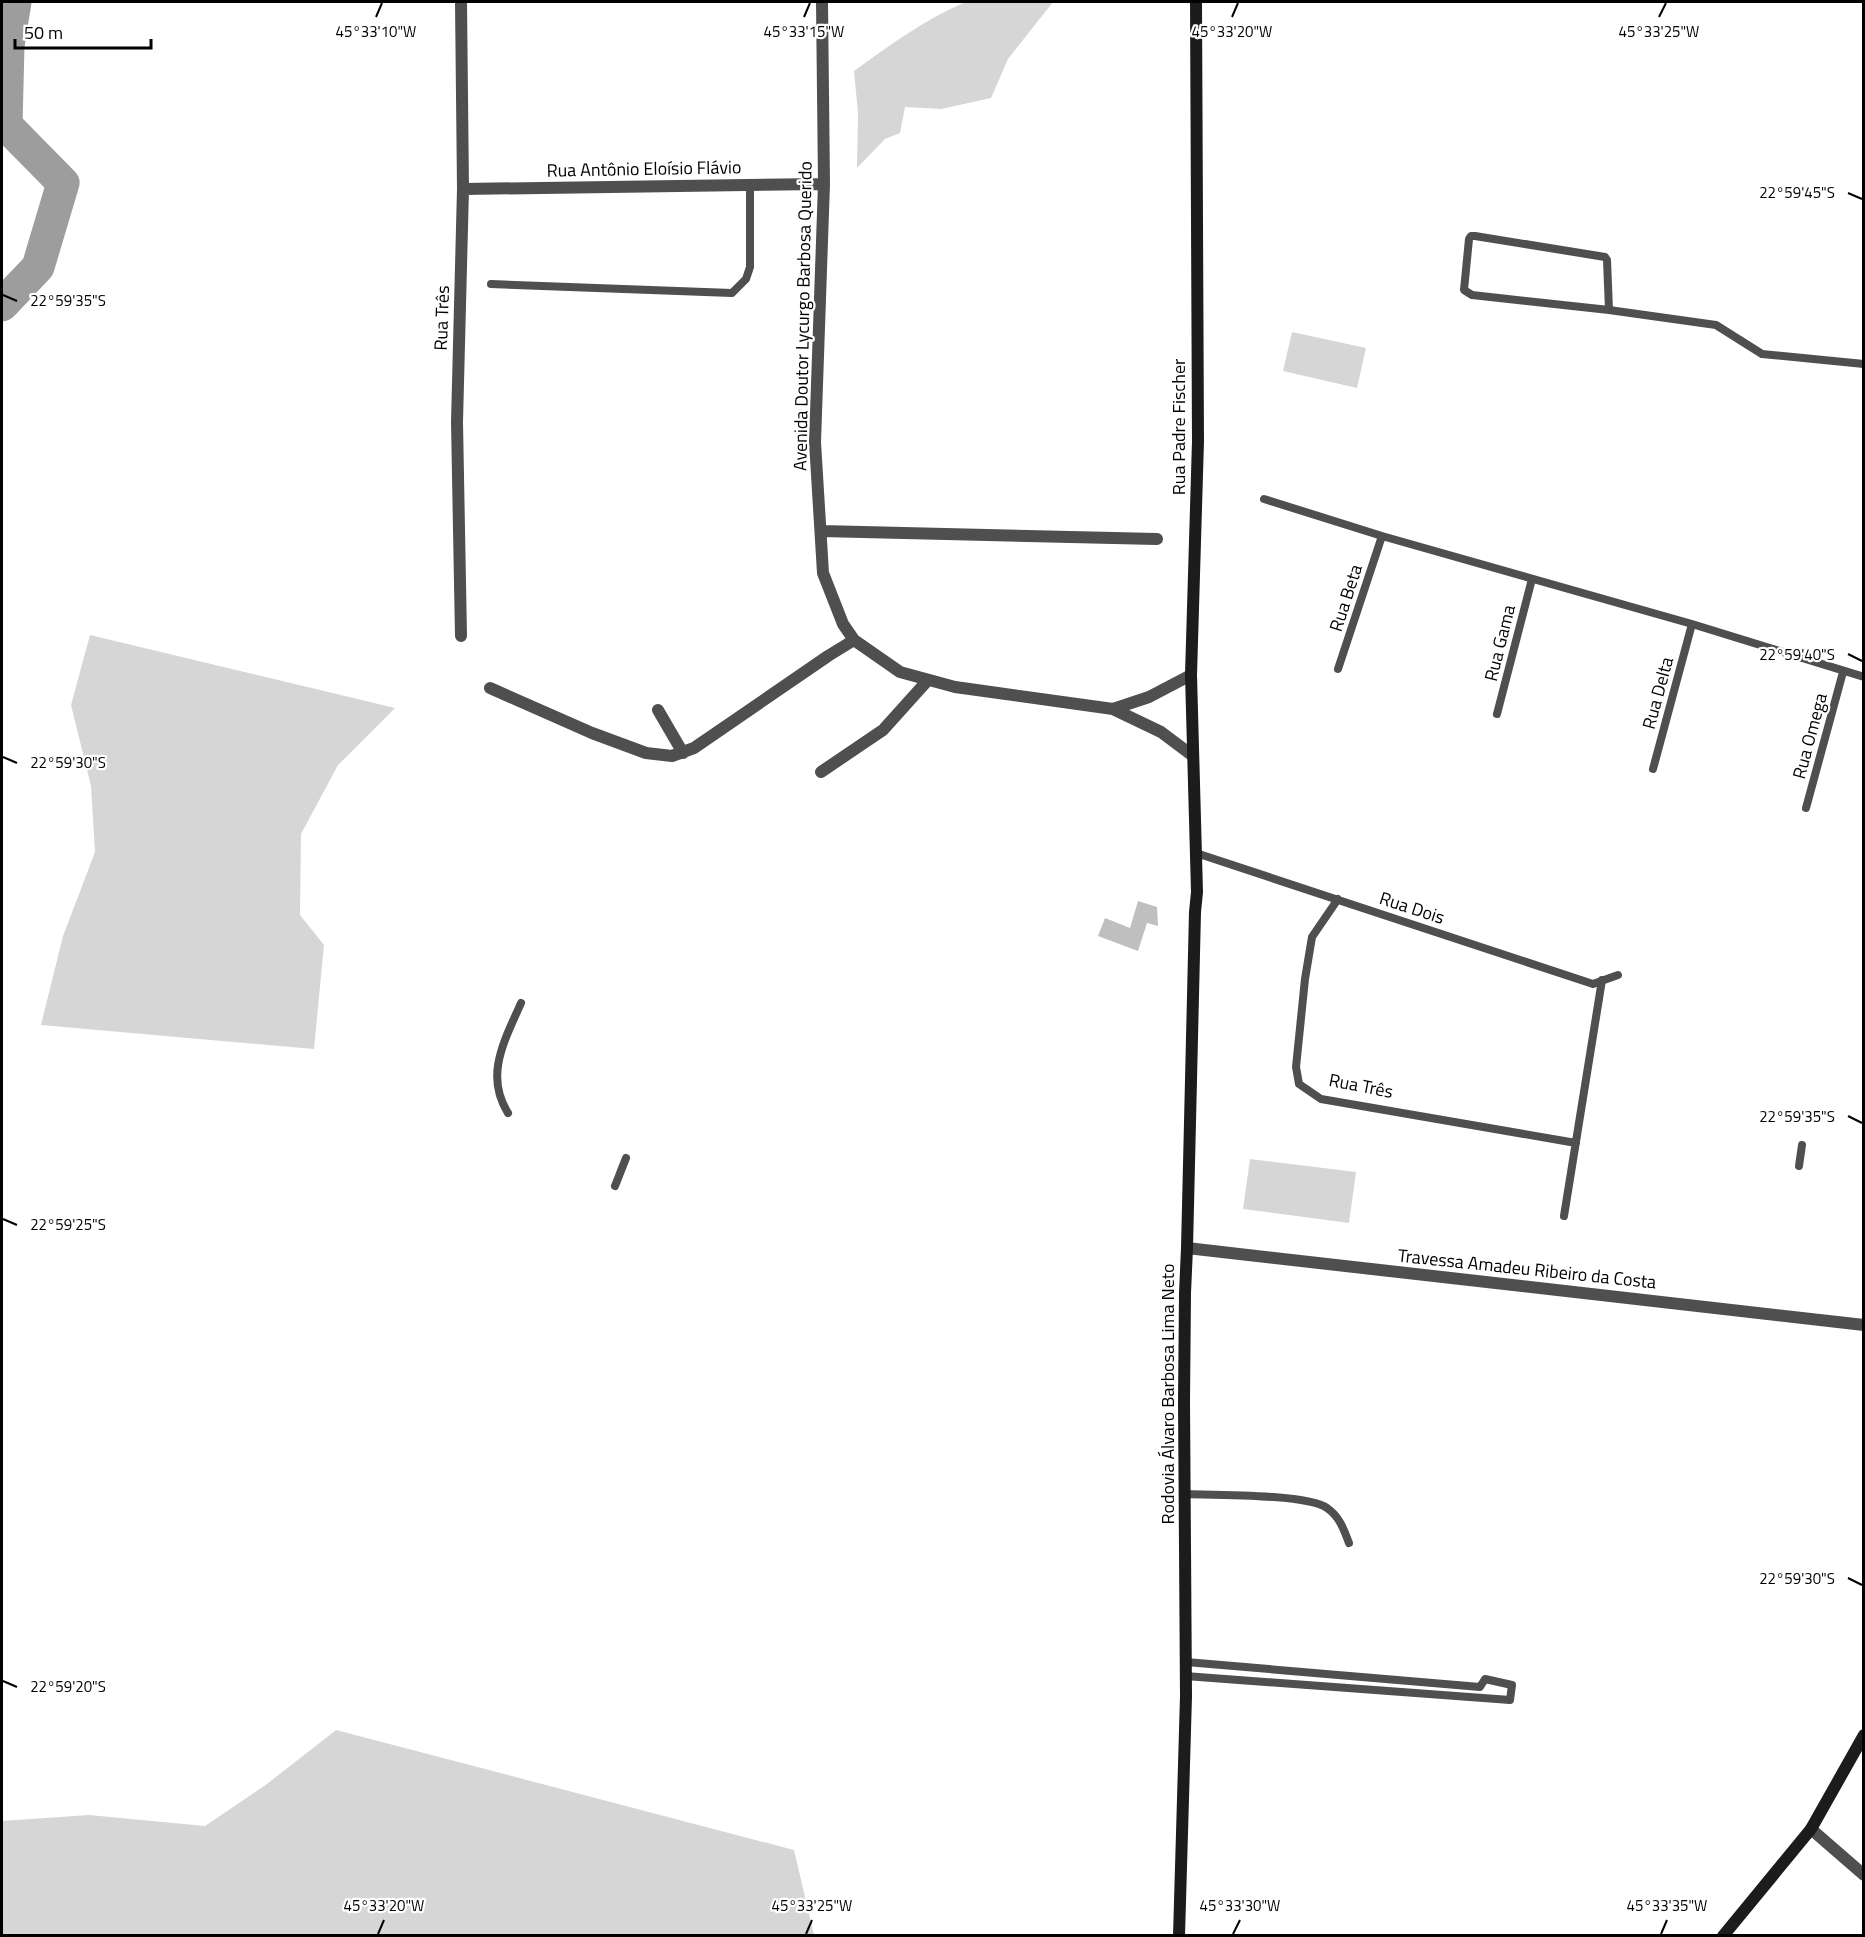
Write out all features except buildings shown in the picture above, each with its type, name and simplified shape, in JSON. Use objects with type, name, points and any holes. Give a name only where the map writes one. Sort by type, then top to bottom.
[{"type":"main road","name":"Rua Padre Fischer","points":[[1196,2],[1198,441],[1191,675],[1196,853]]},
{"type":"main road","name":"Rodovia Álvaro Barbosa Lima Neto","points":[[1179,1935],[1186,1696],[1185,1293],[1197,892],[1196,853]]},
{"type":"main road","points":[[1723,1935],[1811,1830],[1863,1735]]},
{"type":"street","name":"Rua Três","points":[[461,2],[463,189],[457,422],[461,636]]},
{"type":"street","name":"Avenida Doutor Lycurgo Barbosa Querido","points":[[822,2],[824,184],[815,442],[823,573],[843,624],[854,640],[900,672],[955,687],[1113,709]]},
{"type":"street","name":"Rua Antônio Eloísio Flávio","points":[[463,189],[824,184]]},
{"type":"street","points":[[821,531],[1157,539]]},
{"type":"street","points":[[490,688],[592,733],[646,753],[672,756],[694,748],[854,640]]},
{"type":"street","points":[[1113,709],[1149,697],[1191,675]]},
{"type":"street","points":[[821,772],[883,730],[928,680]]},
{"type":"street","points":[[1113,709],[1161,732],[1193,756]]},
{"type":"street","points":[[658,710],[682,753]]},
{"type":"street","name":"Travessa Amadeu Ribeiro da Costa","points":[[1187,1248],[1863,1325]]},
{"type":"street","points":[[1811,1830],[1863,1875]]},
{"type":"lane","points":[[491,284],[732,293],[746,279],[750,267],[750,185]]},
{"type":"lane","points":[[1609,310],[1607,260],[1605,258],[1476,236],[1471,236],[1469,239],[1464,291],[1467,293],[1483,297],[1609,310],[1716,325],[1762,354],[1863,364]]},
{"type":"lane","points":[[1264,499],[1382,536],[1692,624],[1863,677]]},
{"type":"lane","name":"Rua Beta","points":[[1338,669],[1382,536]]},
{"type":"lane","name":"Rua Gama","points":[[1497,714],[1532,579]]},
{"type":"lane","name":"Rua Delta","points":[[1653,769],[1692,624]]},
{"type":"lane","name":"Rua Omega","points":[[1806,808],[1843,672]]},
{"type":"lane","name":"Rua Dois","points":[[1196,853],[1593,984],[1618,975]]},
{"type":"lane","name":"Rua Três","points":[[1338,899],[1312,937],[1305,979],[1296,1067],[1299,1084],[1321,1099],[1576,1143]]},
{"type":"lane","points":[[1564,1216],[1602,980]]},
{"type":"lane","points":[[508,1113],[502,1104],[497,1088],[500,1053],[521,1003]]},
{"type":"lane","points":[[1799,1166],[1802,1145]]},
{"type":"lane","points":[[615,1186],[626,1158]]},
{"type":"lane","points":[[1184,1494],[1305,1501],[1325,1506],[1339,1519],[1349,1544]]},
{"type":"lane","points":[[1185,1676],[1510,1700],[1512,1685],[1485,1679],[1480,1687],[1186,1662]]},
{"type":"shaded area","points":[[966,2],[1053,2],[1008,59],[991,98],[941,109],[905,107],[900,133],[885,139],[857,168],[858,113],[854,71],[922,24]]},
{"type":"shaded area","points":[[1292,332],[1366,348],[1357,388],[1283,371]]},
{"type":"shaded area","points":[[90,635],[395,708],[338,765],[301,834],[300,915],[324,945],[314,1049],[41,1025],[63,936],[95,852],[91,786],[71,705]]},
{"type":"shaded area","points":[[1250,1159],[1356,1172],[1349,1223],[1243,1209]]},
{"type":"shaded area","points":[[336,1730],[794,1850],[814,1935],[2,1935],[2,1821],[89,1815],[205,1826],[267,1784]]},
{"type":"waterway","points":[[2,305],[38,267],[63,183],[6,125],[8,46],[15,2]]}]
